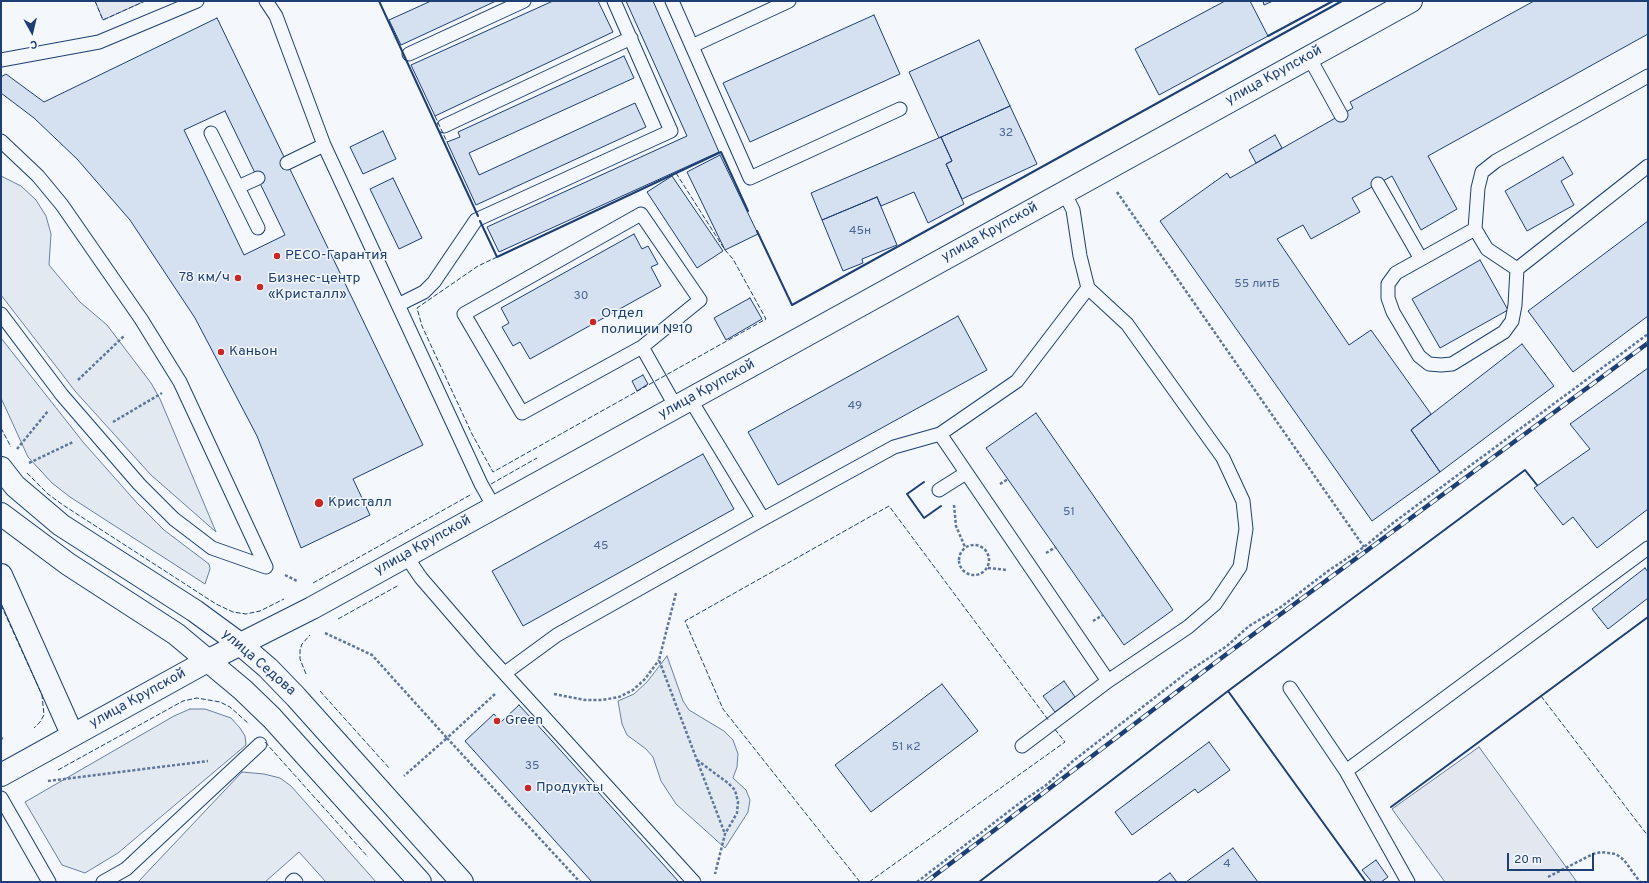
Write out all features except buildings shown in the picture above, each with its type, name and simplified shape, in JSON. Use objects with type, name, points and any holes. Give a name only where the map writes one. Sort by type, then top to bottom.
[{"type":"street","name":"улица Крупской","points":[[1,775],[72,734],[209,660],[312,608],[1102,170],[1411,1]]},
{"type":"street","name":"улица Седова","points":[[1,468],[15,486],[61,525],[195,611],[240,644],[296,697],[462,882]]},
{"type":"street","points":[[1,514],[68,564],[176,634],[209,660],[272,718],[420,882]]},
{"type":"street","points":[[1,575],[72,734]]},
{"type":"lane","points":[[1,60],[100,42],[197,1]]},
{"type":"lane","points":[[266,1],[276,16],[324,145],[480,484],[494,507]]},
{"type":"lane","points":[[409,54],[524,1]]},
{"type":"lane","points":[[398,305],[424,292],[434,282],[476,220],[671,132],[614,1]]},
{"type":"lane","points":[[672,1],[750,178],[900,109]]},
{"type":"lane","points":[[692,46],[789,1]]},
{"type":"lane","points":[[444,126],[631,38]]},
{"type":"lane","points":[[1309,57],[1341,115]]},
{"type":"lane","points":[[1517,269],[1487,249],[1475,229],[1478,188],[1482,172],[1496,160],[1648,76]]},
{"type":"lane","points":[[211,133],[258,228]]},
{"type":"lane","points":[[1,141],[38,176],[62,205],[141,319],[180,382],[266,567],[212,548],[174,519],[139,484],[62,395],[1,314]]},
{"type":"lane","points":[[288,163],[324,145]]},
{"type":"lane","points":[[1475,229],[1396,273],[1388,284],[1388,298],[1393,312],[1419,356],[1429,364],[1440,366],[1452,364],[1504,332],[1512,321],[1515,305],[1517,269],[1648,166]]},
{"type":"lane","points":[[238,187],[258,178]]},
{"type":"lane","points":[[1378,184],[1421,259]]},
{"type":"lane","points":[[1022,746],[1108,681],[1188,626],[1215,604],[1240,567],[1246,529],[1243,501],[1223,458],[1126,324],[1088,288],[1080,256],[1072,210],[1064,192]]},
{"type":"lane","points":[[641,214],[700,300],[642,347],[522,413],[464,314],[641,214]]},
{"type":"lane","points":[[511,680],[557,635],[894,447],[940,434],[1017,381],[1088,288]]},
{"type":"lane","points":[[642,347],[683,403],[763,519]]},
{"type":"lane","points":[[940,434],[961,476],[1108,681]]},
{"type":"lane","points":[[939,490],[961,476]]},
{"type":"lane","points":[[1346,771],[1648,548]]},
{"type":"lane","points":[[406,556],[421,578],[484,652],[694,882]]},
{"type":"lane","points":[[1290,688],[1346,771],[1408,882]]},
{"type":"lane","points":[[103,882],[126,869],[260,744]]},
{"type":"lane","points":[[1,798],[48,882]]},
{"type":"lane","points":[[292,882],[294,880],[296,882]]},
{"type":"path","points":[[1102,170],[1364,547]]},
{"type":"path","points":[[917,882],[1021,802],[1045,786],[1080,756],[1189,671],[1227,646],[1248,626],[1281,607],[1328,571],[1364,547],[1399,518],[1648,334]]},
{"type":"path","points":[[961,476],[953,502],[956,526],[965,547]]},
{"type":"path","points":[[973,544],[981,546],[987,552],[990,560],[988,568],[981,574],[972,576],[963,572],[959,564],[959,559],[960,554],[965,547],[973,544]]},
{"type":"path","points":[[404,776],[511,680],[585,700],[602,700],[619,697],[633,690],[645,679],[659,660],[684,564]]},
{"type":"path","points":[[324,633],[372,655],[580,882]]},
{"type":"path","points":[[659,660],[725,834]]},
{"type":"path","points":[[1,737],[3,741]]},
{"type":"path","points":[[48,781],[245,757]]},
{"type":"path","points":[[697,760],[728,782],[734,790],[738,802],[737,813],[725,834],[715,875]]},
{"type":"path","points":[[1548,877],[1593,854],[1601,852],[1616,854],[1624,860],[1640,882]]},
{"type":"shaded area","points":[[95,1],[145,1],[103,20]]},
{"type":"shaded area","points":[[1,176],[21,186],[36,200],[46,216],[51,234],[49,265],[80,302],[107,325],[151,383],[160,399],[216,532],[151,475],[75,391],[1,295]]},
{"type":"shaded area","points":[[1,338],[83,442],[137,503],[164,530],[209,564],[210,569],[205,584],[70,497],[52,483],[28,457],[1,398]]},
{"type":"shaded area","points":[[667,656],[683,701],[689,710],[724,731],[733,740],[738,754],[737,767],[733,778],[746,790],[750,800],[748,812],[725,848],[676,804],[661,781],[653,757],[646,749],[627,735],[622,724],[618,701],[634,694],[647,682]]},
{"type":"shaded area","points":[[190,709],[205,709],[231,718],[245,736],[246,745],[118,853],[85,873],[62,865],[25,802],[174,716]]},
{"type":"shaded area","points":[[1479,747],[1577,882],[1445,882],[1392,809]]},
{"type":"shaded area","points":[[242,772],[264,774],[280,778],[291,786],[376,882],[326,882],[299,852],[265,882],[138,882]]},
{"type":"railway","points":[[926,882],[1228,653],[1648,343]]},
{"type":"fence","points":[[95,1],[103,20],[145,1]]},
{"type":"fence","points":[[435,116],[447,142]]},
{"type":"fence","points":[[676,173],[725,250],[733,259],[766,319],[493,472],[472,434],[422,326],[417,308],[478,266],[676,173]]},
{"type":"fence","points":[[1,428],[11,447]]},
{"type":"fence","points":[[491,484],[537,458]]},
{"type":"fence","points":[[27,473],[48,494],[63,505],[216,604],[233,612],[246,614],[260,611],[284,599]]},
{"type":"fence","points":[[313,583],[472,494]]},
{"type":"fence","points":[[860,882],[723,709],[685,621],[889,506],[1049,721]]},
{"type":"fence","points":[[338,619],[399,585]]},
{"type":"fence","points":[[1,605],[42,695],[44,715],[34,728]]},
{"type":"fence","points":[[306,674],[300,659],[300,650],[302,644],[310,635]]},
{"type":"fence","points":[[320,691],[390,769]]},
{"type":"fence","points":[[1541,696],[1648,836]]},
{"type":"fence","points":[[58,770],[183,701],[197,698],[220,702],[230,707],[249,724]]},
{"type":"fence","points":[[869,882],[1065,742],[1054,728]]},
{"type":"fence","points":[[265,742],[368,857]]},
{"type":"wall","points":[[379,1],[478,216]]},
{"type":"wall","points":[[1268,36],[1333,1]]},
{"type":"wall","points":[[757,231],[792,305],[1342,1]]},
{"type":"wall","points":[[480,221],[497,257],[721,152],[748,211]]},
{"type":"wall","points":[[979,882],[1228,691],[1525,470],[1537,485]]},
{"type":"wall","points":[[924,482],[907,494],[924,518],[941,506]]},
{"type":"wall","points":[[1391,807],[1648,617]]},
{"type":"wall","points":[[1228,691],[1366,882]]},
{"type":"place","name":"РЕСО-Гарантия","points":[[277,256]]},
{"type":"place","name":"78 км/ч","points":[[238,278]]},
{"type":"place","name":"Бизнес-центр «Кристалл»","points":[[260,287]]},
{"type":"place","name":"Отдел полиции №10","points":[[593,322]]},
{"type":"place","name":"Каньон","points":[[221,352]]},
{"type":"place","name":"Кристалл","points":[[319,503]]},
{"type":"place","name":"Green","points":[[497,721]]},
{"type":"place","name":"Продукты","points":[[528,788]]}]
